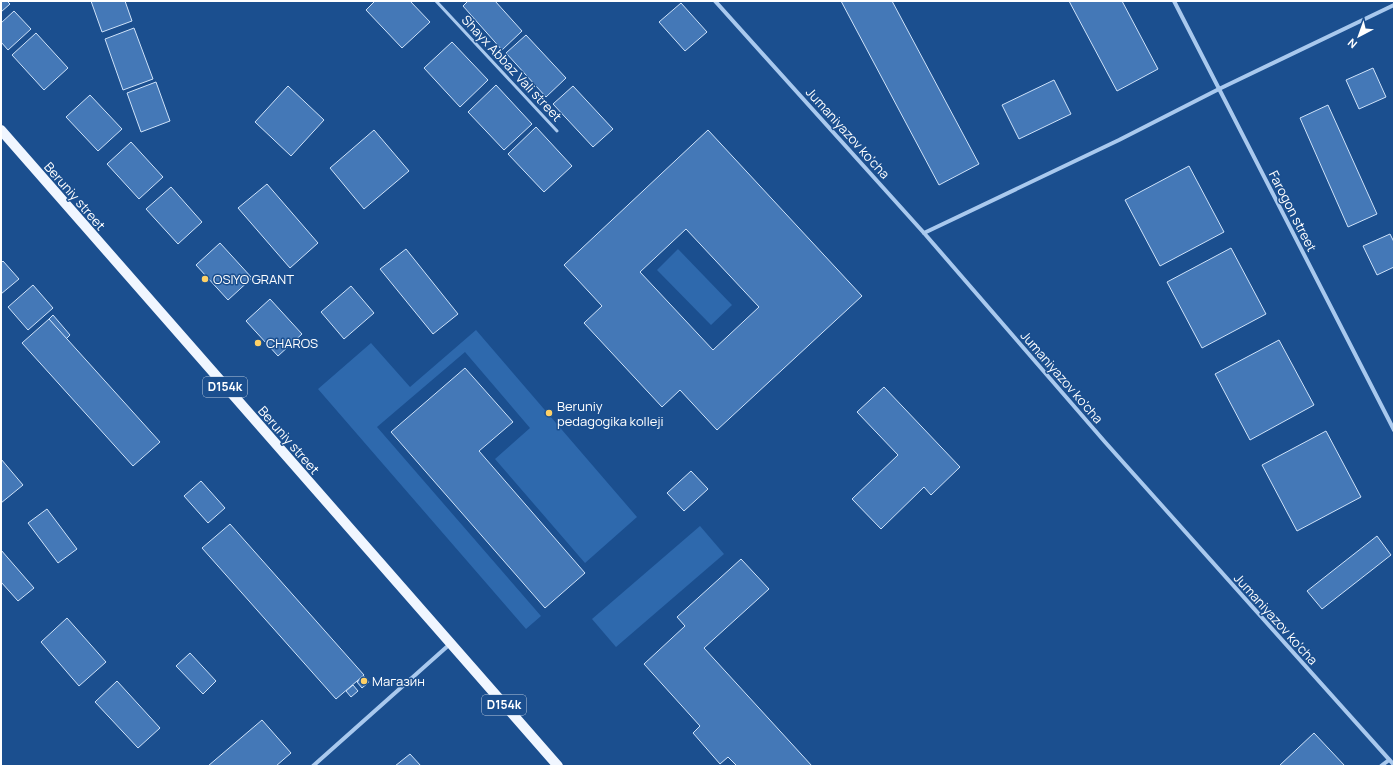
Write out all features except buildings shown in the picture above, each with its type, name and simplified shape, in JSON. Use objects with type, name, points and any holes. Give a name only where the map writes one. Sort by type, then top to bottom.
[{"type":"main road","name":"Beruniy street","points":[[1,130],[558,766]]},
{"type":"street","name":"Jumaniyazov ko'cha","points":[[715,1],[924,233],[1104,442],[1394,765]]},
{"type":"street","name":"Farogon street","points":[[1174,1],[1394,430]]},
{"type":"street","points":[[924,233],[1119,140],[1219,89],[1394,5]]},
{"type":"street","points":[[313,766],[450,644]]},
{"type":"street","points":[[1381,766],[1389,760]]},
{"type":"lane","name":"Shayx Abbaz Vali street","points":[[436,1],[557,131]]},
{"type":"shaded area","points":[[678,249],[732,305],[711,325],[657,270]]},
{"type":"shaded area","points":[[476,330],[637,517],[585,563],[495,459],[530,428],[465,352],[377,427],[541,616],[526,629],[318,389],[371,343],[410,387]]},
{"type":"shaded area","points":[[700,526],[724,554],[616,647],[592,619]]},
{"type":"place","name":"OSIYO GRANT","points":[[205,279]]},
{"type":"place","name":"CHAROS","points":[[258,343]]},
{"type":"place","name":"Beruniy pedagogika kolleji","points":[[549,413]]},
{"type":"place","name":"Магазин","points":[[364,681]]}]
